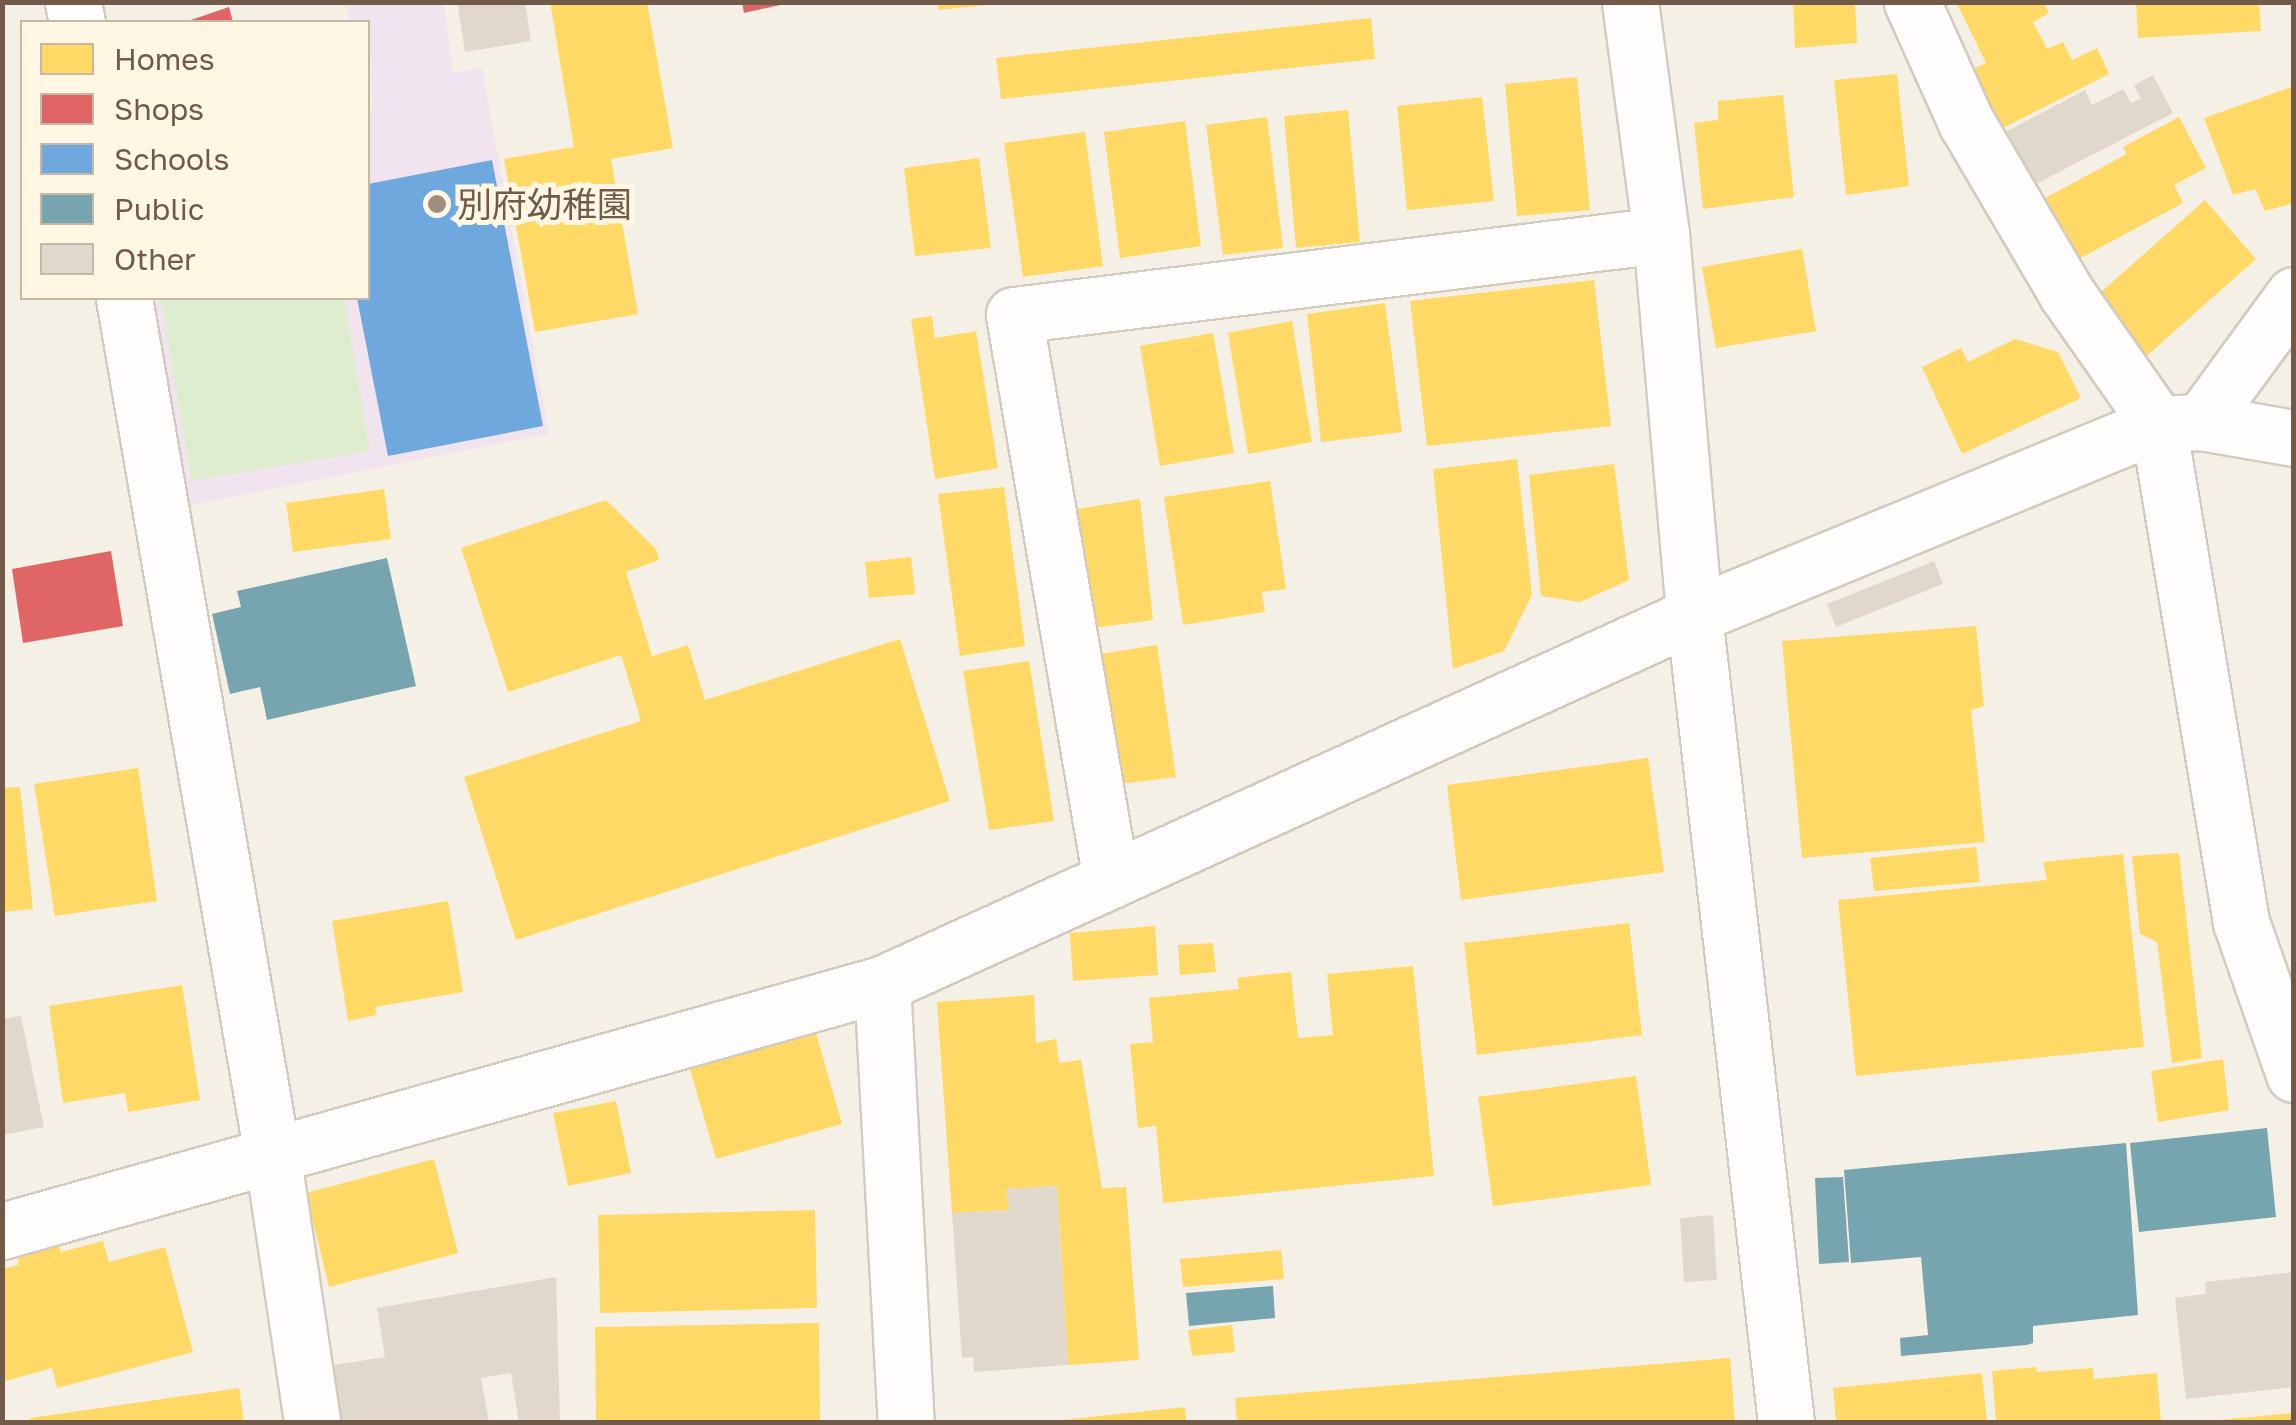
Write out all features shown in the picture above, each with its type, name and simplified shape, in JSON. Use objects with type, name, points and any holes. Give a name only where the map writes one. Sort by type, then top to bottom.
[{"type":"street","points":[[1630,2],[1661,235],[1694,615],[1786,1422]]},
{"type":"street","points":[[1912,2],[1966,122],[2067,294],[2179,423],[2241,922],[2294,1074]]},
{"type":"street","points":[[1111,880],[1014,315],[1661,235]]},
{"type":"street","points":[[2,1232],[273,1160],[882,984],[1694,615],[2179,423],[2294,295]]},
{"type":"street","points":[[124,300],[273,1160],[312,1422]]},
{"type":"street","points":[[2179,423],[2294,438]]},
{"type":"street","points":[[882,984],[906,1422]]},
{"type":"shaded area","name":"別府幼稚園","points":[[345,3],[444,3],[453,73],[482,68],[549,434],[179,508],[148,300],[370,300],[370,20],[349,20]]},
{"type":"green space","points":[[160,300],[344,300],[370,451],[191,481]]},
{"type":"building: Homes","points":[[550,2],[647,2],[673,148],[611,159],[638,314],[535,332],[504,159],[574,147]]},
{"type":"building: Homes","points":[[938,2],[988,2],[988,5],[938,10]]},
{"type":"building: Homes","points":[[1793,2],[1855,2],[1857,43],[1795,48]]},
{"type":"building: Homes","points":[[1956,2],[2043,2],[2049,13],[2033,22],[2047,49],[2063,42],[2072,60],[2097,48],[2109,74],[1997,131],[1968,71],[1986,63]]},
{"type":"building: Homes","points":[[2136,2],[2259,2],[2261,31],[2138,38]]},
{"type":"building: Homes","points":[[1371,18],[1375,59],[1001,99],[996,58]]},
{"type":"building: Homes","points":[[1897,74],[1909,186],[1846,195],[1834,80]]},
{"type":"building: Homes","points":[[1577,77],[1590,210],[1517,216],[1505,84]]},
{"type":"building: Homes","points":[[2294,86],[2294,203],[2265,211],[2255,189],[2233,195],[2204,118]]},
{"type":"building: Homes","points":[[1783,95],[1794,197],[1703,209],[1694,123],[1718,120],[1718,101]]},
{"type":"building: Homes","points":[[1482,97],[1494,201],[1407,210],[1397,106]]},
{"type":"building: Homes","points":[[1348,110],[1360,242],[1296,248],[1284,116]]},
{"type":"building: Homes","points":[[1267,117],[1283,248],[1223,255],[1206,125]]},
{"type":"building: Homes","points":[[2179,117],[2206,168],[2174,185],[2183,203],[2077,260],[2045,198],[2127,154],[2123,147]]},
{"type":"building: Homes","points":[[1185,121],[1201,246],[1120,258],[1104,132]]},
{"type":"building: Homes","points":[[1085,132],[1103,266],[1023,277],[1004,143]]},
{"type":"building: Homes","points":[[979,158],[991,248],[915,256],[904,168]]},
{"type":"building: Homes","points":[[2205,200],[2256,259],[2142,360],[2091,301]]},
{"type":"building: Homes","points":[[1802,249],[1816,331],[1716,348],[1702,267]]},
{"type":"building: Homes","points":[[1594,280],[1611,426],[1427,446],[1410,301]]},
{"type":"building: Homes","points":[[1385,303],[1402,432],[1321,442],[1307,314]]},
{"type":"building: Homes","points":[[932,316],[935,338],[976,331],[998,468],[935,479],[911,319]]},
{"type":"building: Homes","points":[[1292,321],[1312,442],[1248,454],[1228,333]]},
{"type":"building: Homes","points":[[1213,333],[1234,453],[1160,466],[1140,346]]},
{"type":"building: Homes","points":[[2015,339],[2058,352],[2081,398],[1962,454],[1922,367],[1961,348],[1968,362]]},
{"type":"building: Homes","points":[[1517,459],[1532,595],[1504,651],[1453,669],[1433,469]]},
{"type":"building: Homes","points":[[1614,464],[1629,580],[1580,602],[1541,596],[1529,475]]},
{"type":"building: Homes","points":[[1270,481],[1286,589],[1262,592],[1265,612],[1183,625],[1164,497]]},
{"type":"building: Homes","points":[[1004,487],[1025,646],[960,656],[938,494]]},
{"type":"building: Homes","points":[[384,489],[391,539],[293,552],[286,503]]},
{"type":"building: Homes","points":[[1140,499],[1153,620],[1092,628],[1077,509]]},
{"type":"building: Homes","points":[[606,500],[656,549],[659,560],[626,572],[652,656],[688,645],[705,700],[900,639],[950,801],[516,940],[464,777],[641,721],[621,655],[508,692],[461,548]]},
{"type":"building: Homes","points":[[911,557],[915,594],[869,598],[865,562]]},
{"type":"building: Homes","points":[[1976,626],[1984,706],[1971,710],[1985,842],[1802,858],[1782,641]]},
{"type":"building: Homes","points":[[1157,645],[1176,777],[1120,784],[1101,654]]},
{"type":"building: Homes","points":[[1029,661],[1054,821],[989,830],[963,671]]},
{"type":"building: Homes","points":[[1648,758],[1664,872],[1461,900],[1447,785]]},
{"type":"building: Homes","points":[[138,768],[157,901],[55,916],[34,784]]},
{"type":"building: Homes","points":[[20,787],[33,909],[2,912],[2,788]]},
{"type":"building: Homes","points":[[1976,847],[1980,882],[1874,891],[1870,858]]},
{"type":"building: Homes","points":[[2179,853],[2202,1058],[2172,1063],[2157,942],[2140,934],[2132,856]]},
{"type":"building: Homes","points":[[2123,854],[2144,1047],[1856,1076],[1838,900],[2047,880],[2043,862]]},
{"type":"building: Homes","points":[[448,901],[463,992],[375,1007],[376,1015],[348,1021],[332,921]]},
{"type":"building: Homes","points":[[1629,923],[1642,1035],[1477,1055],[1464,943]]},
{"type":"building: Homes","points":[[1155,926],[1158,975],[1073,981],[1070,933]]},
{"type":"building: Homes","points":[[1213,943],[1216,972],[1180,975],[1178,945]]},
{"type":"building: Homes","points":[[1413,966],[1434,1176],[1163,1203],[1156,1126],[1138,1128],[1130,1044],[1153,1042],[1149,998],[1239,989],[1237,978],[1291,972],[1298,1038],[1333,1035],[1327,974]]},
{"type":"building: Homes","points":[[182,985],[200,1100],[128,1112],[125,1093],[63,1103],[49,1006]]},
{"type":"building: Homes","points":[[1034,995],[1036,1043],[1056,1039],[1059,1063],[1081,1060],[1102,1188],[1126,1187],[1139,1360],[1068,1365],[1057,1186],[1006,1189],[1009,1210],[952,1213],[937,1002]]},
{"type":"building: Homes","points":[[816,1033],[842,1124],[716,1159],[690,1069]]},
{"type":"building: Homes","points":[[2223,1059],[2229,1110],[2158,1122],[2151,1071]]},
{"type":"building: Homes","points":[[1636,1076],[1651,1185],[1493,1206],[1478,1097]]},
{"type":"building: Homes","points":[[616,1101],[631,1173],[568,1186],[553,1113]]},
{"type":"building: Homes","points":[[434,1159],[458,1253],[329,1287],[306,1193]]},
{"type":"building: Homes","points":[[815,1210],[817,1308],[600,1313],[598,1215]]},
{"type":"building: Homes","points":[[103,1241],[109,1262],[165,1247],[193,1352],[57,1388],[52,1368],[2,1382],[2,1269],[19,1265],[17,1255],[58,1243],[61,1252]]},
{"type":"building: Homes","points":[[1281,1250],[1284,1279],[1183,1287],[1180,1259]]},
{"type":"building: Homes","points":[[819,1323],[820,1422],[596,1422],[595,1327]]},
{"type":"building: Homes","points":[[1232,1325],[1235,1352],[1192,1356],[1188,1330]]},
{"type":"building: Homes","points":[[1730,1358],[1735,1422],[1237,1422],[1235,1398]]},
{"type":"building: Homes","points":[[2036,1367],[2037,1372],[2093,1368],[2094,1379],[2157,1373],[2161,1422],[1996,1422],[1992,1371]]},
{"type":"building: Homes","points":[[1982,1373],[1987,1422],[1836,1422],[1833,1388]]},
{"type":"building: Homes","points":[[239,1388],[244,1422],[31,1422],[30,1418]]},
{"type":"building: Homes","points":[[1185,1407],[1186,1422],[1061,1422],[1061,1420]]},
{"type":"building: Homes","points":[[2294,1413],[2294,1422],[2218,1422],[2218,1420]]},
{"type":"building: Shops","points":[[742,2],[785,2],[785,4],[744,13]]},
{"type":"building: Shops","points":[[229,7],[232,20],[191,20]]},
{"type":"building: Shops","points":[[111,551],[123,626],[23,643],[12,569]]},
{"type":"building: Schools","points":[[492,160],[543,426],[388,456],[357,300],[370,300],[370,184]]},
{"type":"building: Public","points":[[387,558],[416,686],[267,720],[260,687],[230,694],[212,614],[241,607],[237,591]]},
{"type":"building: Public","points":[[2267,1128],[2276,1217],[2139,1232],[2130,1143]]},
{"type":"building: Public","points":[[2126,1143],[2138,1315],[2033,1326],[2033,1343],[2027,1345],[1901,1356],[1900,1338],[1928,1335],[1921,1257],[1851,1263],[1844,1170]]},
{"type":"building: Public","points":[[1843,1177],[1849,1262],[1819,1264],[1815,1178]]},
{"type":"building: Public","points":[[1273,1286],[1275,1318],[1189,1326],[1186,1293]]},
{"type":"building: Other","points":[[457,2],[525,2],[531,41],[465,52]]},
{"type":"building: Other","points":[[2153,75],[2173,113],[2030,187],[2002,134],[2085,90],[2092,105],[2123,89],[2131,103],[2141,99],[2134,85]]},
{"type":"building: Other","points":[[1934,561],[1943,584],[1836,627],[1827,604]]},
{"type":"building: Other","points":[[21,1016],[44,1127],[2,1135],[2,1019]]},
{"type":"building: Other","points":[[1057,1186],[1068,1365],[974,1372],[973,1357],[962,1358],[952,1213],[1009,1210],[1006,1189]]},
{"type":"building: Other","points":[[1713,1215],[1717,1280],[1684,1282],[1680,1218]]},
{"type":"building: Other","points":[[2294,1272],[2294,1387],[2186,1399],[2175,1298],[2206,1294],[2205,1282]]},
{"type":"building: Other","points":[[556,1277],[560,1422],[519,1422],[511,1373],[481,1378],[489,1422],[338,1422],[328,1366],[385,1357],[377,1308]]},
{"type":"place","name":"別府幼稚園","points":[[437,204]]}]
